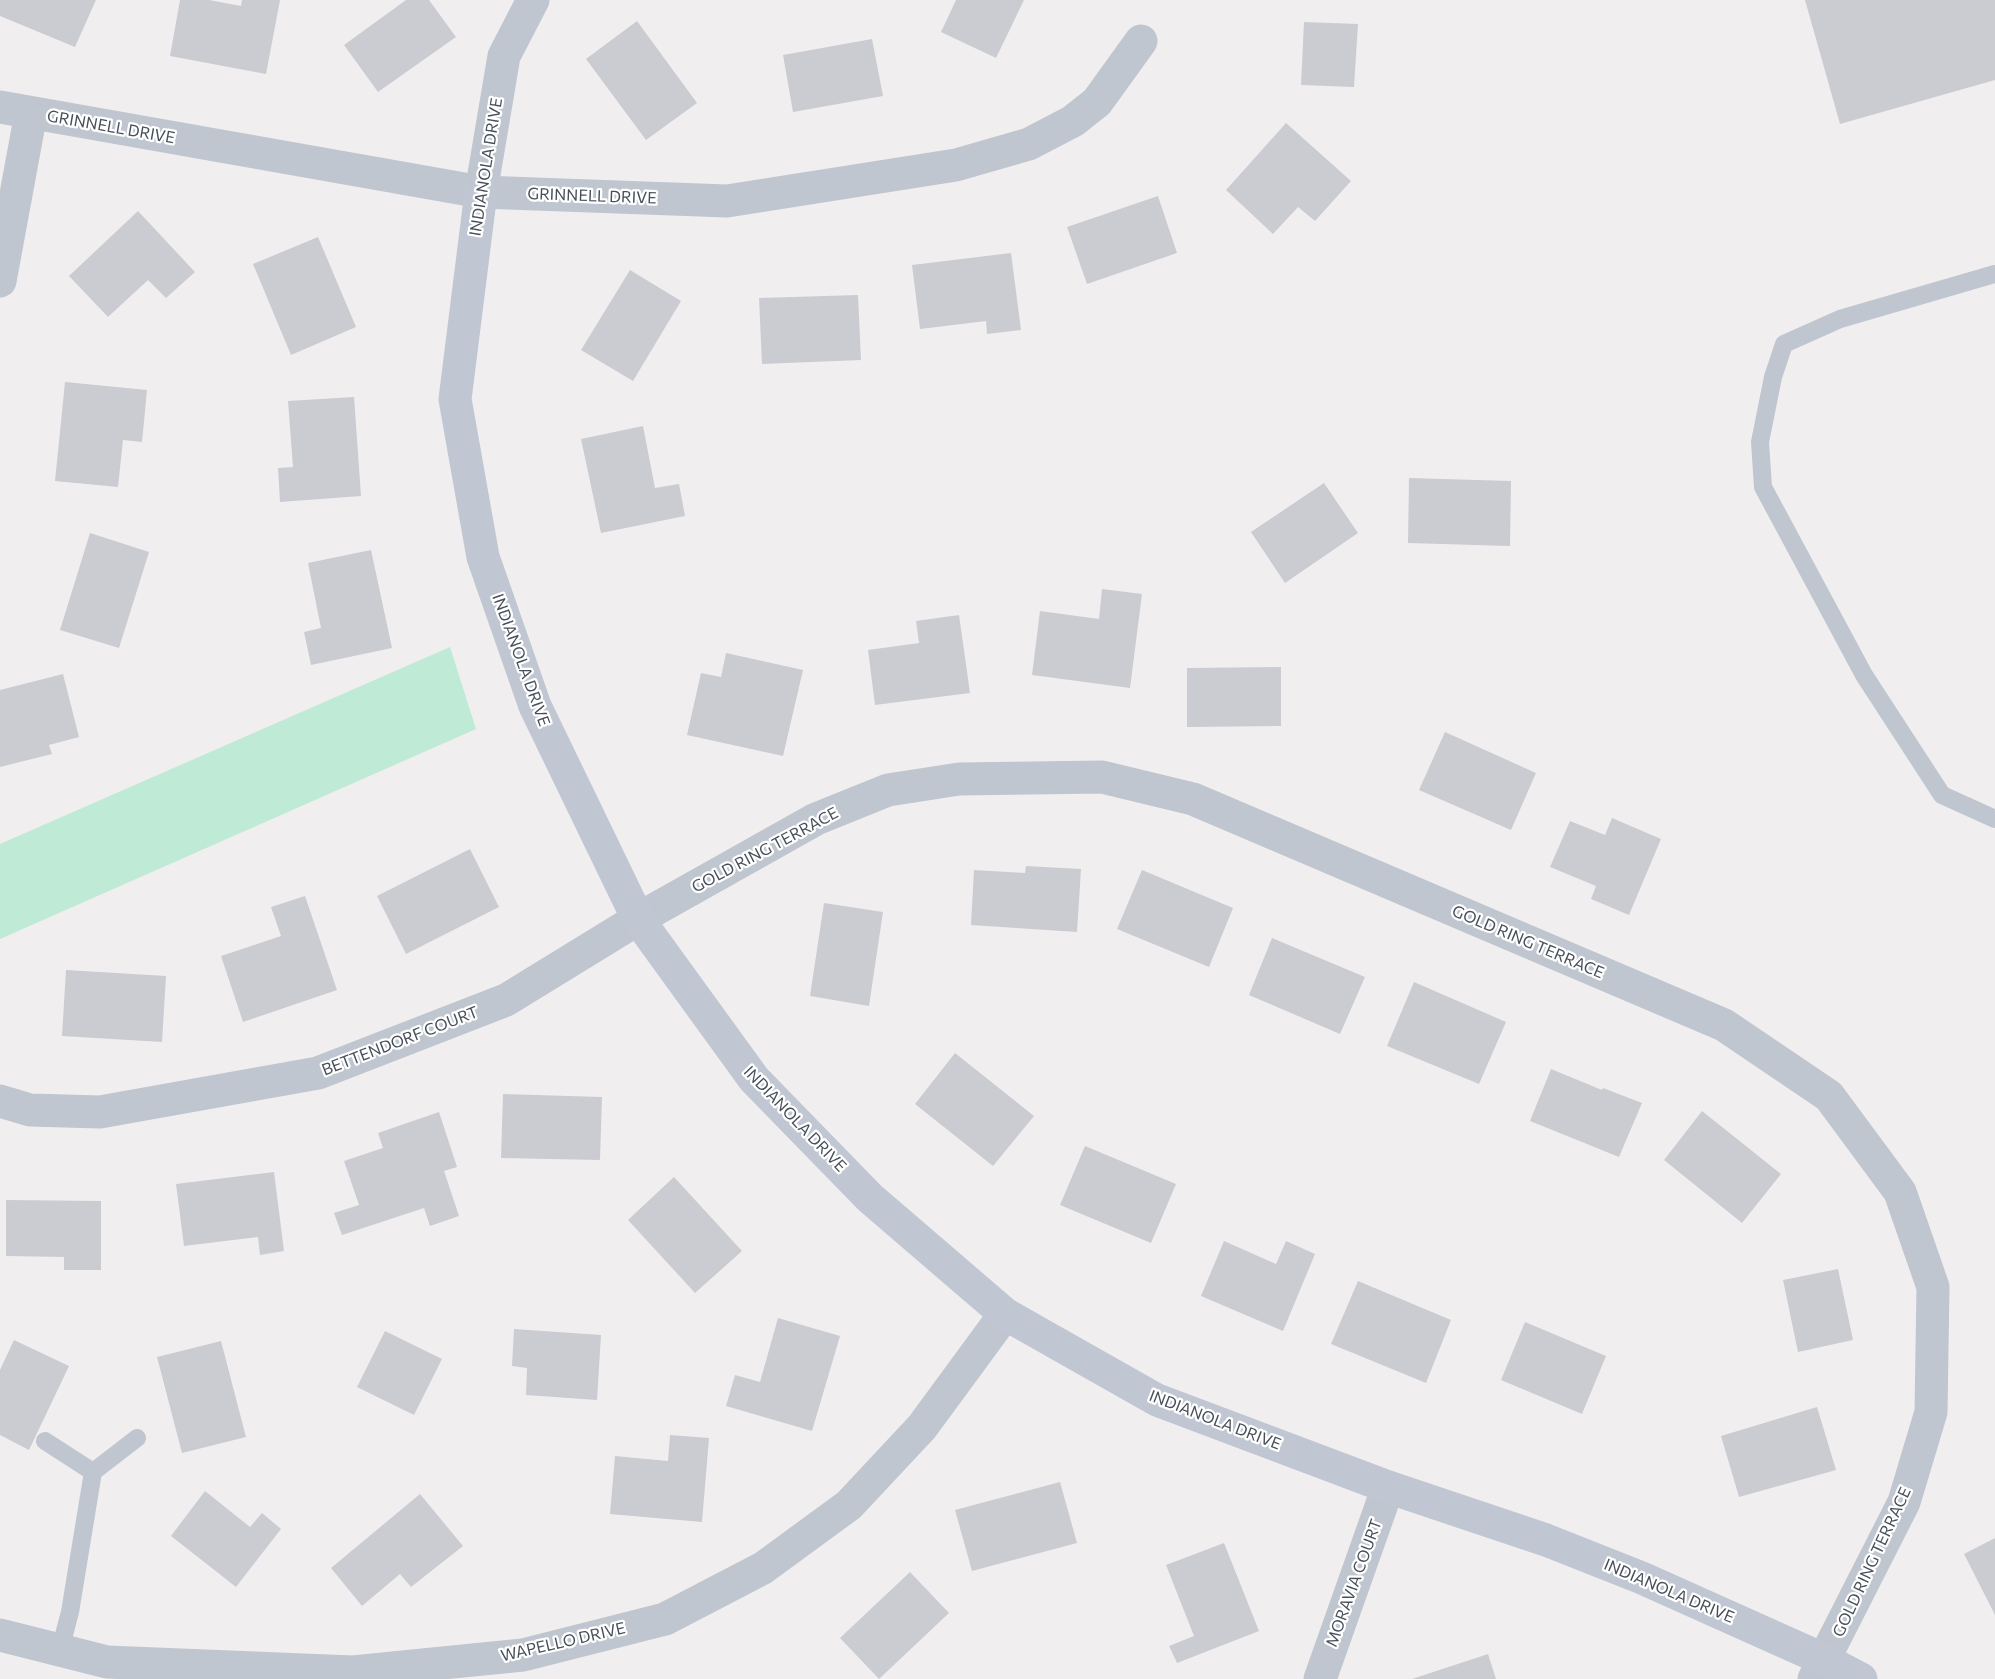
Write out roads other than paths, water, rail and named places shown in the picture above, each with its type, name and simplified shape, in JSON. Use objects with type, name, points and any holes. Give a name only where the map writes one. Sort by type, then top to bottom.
[{"type":"street","name":"INDIANOLA DRIVE","points":[[533,0],[504,56],[481,192],[455,399],[483,557],[535,706],[638,920],[754,1079],[870,1198],[1005,1314],[1157,1400],[1388,1487],[1546,1540],[1642,1578],[1819,1669],[1861,1679]]},
{"type":"street","name":"GRINNELL DRIVE","points":[[16,110],[481,192],[728,201],[956,165],[1029,144],[1072,121],[1097,102],[1142,41]]},
{"type":"street","points":[[0,281],[16,110]]},
{"type":"street","name":"GOLD RING TERRACE","points":[[638,920],[816,819],[888,790],[959,779],[1102,777],[1193,799],[1724,1025],[1829,1096],[1900,1192],[1933,1287],[1931,1413],[1904,1502],[1819,1669]]},
{"type":"street","name":"BETTENDORF COURT","points":[[0,1101],[30,1110],[100,1112],[318,1073],[506,1000],[638,920]]},
{"type":"street","name":"WAPELLO DRIVE","points":[[0,1635],[60,1650],[104,1670],[353,1672],[523,1655],[665,1619],[762,1568],[849,1505],[922,1427],[1005,1314]]},
{"type":"street","name":"MORAVIA COURT","points":[[1320,1679],[1388,1487]]},
{"type":"lane","points":[[1995,274],[1840,319],[1784,344],[1773,377],[1760,442],[1763,487],[1864,675],[1942,795],[1995,819]]},
{"type":"lane","points":[[60,1650],[70,1612],[93,1472],[137,1438]]},
{"type":"lane","points":[[45,1441],[93,1472]]}]
